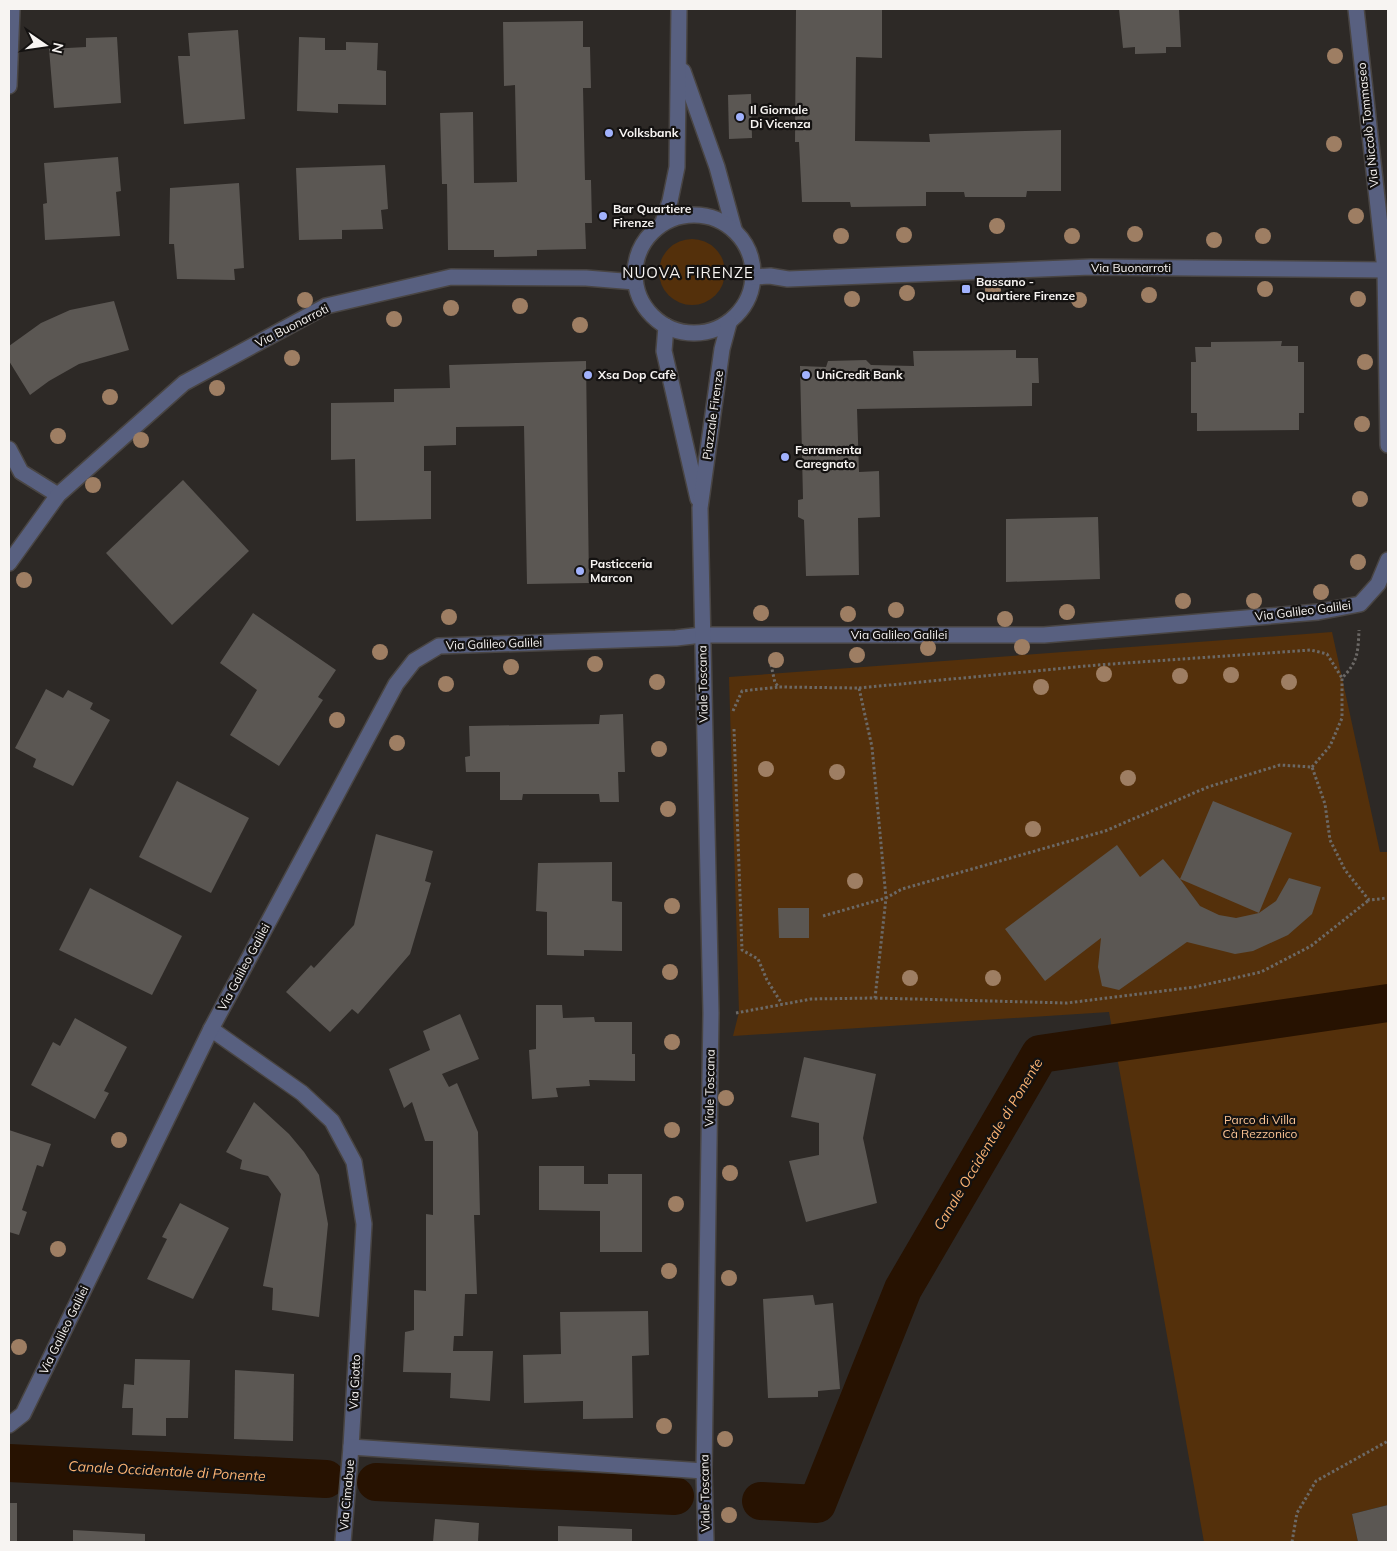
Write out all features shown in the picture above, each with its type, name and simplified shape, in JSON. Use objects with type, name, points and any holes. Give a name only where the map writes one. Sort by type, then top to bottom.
[{"type":"street","points":[[9,86],[12,9]]},
{"type":"street","points":[[663,222],[677,167],[679,9]]},
{"type":"street","name":"Via Niccolò Tommaseo","points":[[1356,9],[1387,270]]},
{"type":"street","points":[[679,60],[717,167],[734,229]]},
{"type":"street","points":[[729,323],[708,332],[679,332],[650,315],[640,299],[635,282],[635,264],[640,248],[650,233],[663,222],[681,215],[700,214],[718,219],[734,229],[744,241],[751,256],[754,277]]},
{"type":"street","name":"Via Buonarroti","points":[[754,277],[770,276],[788,279],[1091,268],[1387,270]]},
{"type":"street","points":[[1387,270],[1388,445]]},
{"type":"street","name":"Via Buonarroti","points":[[9,563],[58,495],[184,383],[326,306],[451,277],[586,278],[635,282]]},
{"type":"street","name":"Piazzale Firenze","points":[[702,635],[700,508],[722,349],[729,323],[739,312],[750,293],[754,277]]},
{"type":"street","name":"Piazzale Firenze","points":[[666,326],[664,351],[700,508]]},
{"type":"street","points":[[9,449],[21,472],[58,495]]},
{"type":"street","name":"Via Galileo Galilei","points":[[9,1425],[23,1414],[211,1029],[396,684],[414,661],[439,646],[676,638],[702,635],[1044,634],[1318,612],[1360,604],[1378,584],[1388,560]]},
{"type":"street","name":"Viale Toscana","points":[[702,635],[711,1013],[704,1471],[706,1542]]},
{"type":"street","name":"Via Giotto","points":[[211,1029],[302,1093],[332,1121],[354,1162],[364,1224],[351,1447]]},
{"type":"street","points":[[351,1447],[704,1471]]},
{"type":"street","name":"Via Cimabue","points":[[343,1542],[351,1447]]},
{"type":"path","points":[[1342,678],[1353,668],[1358,652],[1360,604]]},
{"type":"path","points":[[734,718],[733,708],[742,691],[779,688],[859,688],[1097,665],[1311,650],[1327,654],[1342,678],[1342,718],[1330,746],[1312,767]]},
{"type":"path","points":[[762,658],[770,660],[775,683],[779,688]]},
{"type":"path","points":[[859,688],[872,747],[886,898],[875,998]]},
{"type":"path","points":[[734,727],[742,950],[758,959],[767,980],[782,1004]]},
{"type":"path","points":[[823,916],[886,898],[902,889],[1105,831],[1208,787],[1280,765],[1312,767]]},
{"type":"path","points":[[1312,767],[1325,804],[1330,840],[1345,870],[1369,900]]},
{"type":"path","points":[[711,1013],[739,1012],[811,999],[875,998],[1066,1003],[1195,987],[1262,972],[1311,946],[1369,900],[1388,898]]},
{"type":"path","points":[[1292,1542],[1297,1513],[1316,1481],[1388,1441]]},
{"type":"green space","points":[[692,239],[705,241],[715,249],[723,259],[725,272],[723,285],[715,295],[705,303],[692,305],[679,303],[669,295],[661,285],[659,272],[661,259],[669,249],[679,241]]},
{"type":"green space","name":"Parco di Villa Cà Rezzonico","points":[[1332,632],[1380,852],[1388,852],[1388,1505],[1352,1514],[1358,1542],[1204,1542],[1109,1012],[733,1036],[739,1012],[729,677]]},
{"type":"building","points":[[796,9],[882,9],[882,58],[856,57],[855,141],[930,142],[929,134],[1061,130],[1061,191],[1027,191],[1026,197],[965,197],[964,192],[926,192],[926,206],[851,207],[850,202],[802,202],[799,142],[795,142]]},
{"type":"building","points":[[1119,9],[1179,9],[1181,47],[1166,47],[1166,53],[1135,54],[1135,47],[1123,48]]},
{"type":"building","points":[[583,21],[583,47],[590,47],[591,88],[583,88],[585,180],[591,180],[592,223],[585,223],[586,249],[537,250],[537,256],[494,257],[494,250],[448,250],[447,184],[442,184],[440,113],[473,112],[474,183],[517,182],[515,85],[504,86],[503,22]]},
{"type":"building","points":[[238,30],[245,119],[184,124],[178,56],[190,56],[188,33]]},
{"type":"building","points":[[117,37],[121,103],[54,108],[49,49],[86,47],[86,38]]},
{"type":"building","points":[[299,37],[325,38],[325,50],[346,50],[346,42],[378,43],[377,70],[386,71],[386,105],[338,104],[338,113],[297,111]]},
{"type":"building","name":"Il Giornale Di Vicenza","points":[[751,94],[752,138],[729,139],[728,95]]},
{"type":"building","points":[[118,157],[121,191],[116,192],[120,236],[45,240],[43,204],[47,203],[44,163]]},
{"type":"building","points":[[385,165],[388,209],[381,210],[383,229],[342,230],[342,239],[299,240],[296,168]]},
{"type":"building","points":[[239,183],[244,268],[234,269],[235,280],[177,279],[174,244],[169,244],[170,188]]},
{"type":"building","points":[[114,301],[129,350],[79,364],[49,381],[30,395],[9,361],[9,346],[41,323],[70,310]]},
{"type":"building","points":[[1282,341],[1281,346],[1298,346],[1298,362],[1304,362],[1304,413],[1299,413],[1299,430],[1197,431],[1197,413],[1191,413],[1191,362],[1196,362],[1195,347],[1211,347],[1211,342]]},
{"type":"building","points":[[1016,350],[1016,358],[1038,358],[1039,383],[1032,383],[1032,406],[857,409],[859,472],[879,471],[880,517],[858,518],[859,575],[806,576],[804,520],[798,517],[798,500],[803,499],[800,366],[826,367],[828,361],[866,360],[871,365],[914,366],[913,351]]},
{"type":"building","points":[[586,361],[589,583],[527,584],[524,426],[456,427],[456,445],[424,446],[424,471],[431,471],[431,519],[356,521],[355,459],[331,460],[331,403],[394,402],[394,389],[450,388],[449,365]]},
{"type":"building","points":[[183,480],[249,551],[172,625],[106,553]]},
{"type":"building","points":[[1098,517],[1100,579],[1006,582],[1006,519]]},
{"type":"building","points":[[253,613],[336,670],[318,697],[323,700],[279,766],[230,735],[257,690],[220,663]]},
{"type":"building","points":[[46,689],[63,698],[68,690],[93,703],[90,709],[110,720],[73,786],[33,767],[36,759],[15,748]]},
{"type":"building","points":[[623,714],[625,772],[618,772],[619,802],[600,802],[599,794],[523,794],[522,800],[500,800],[500,772],[466,772],[465,757],[470,756],[469,726],[599,724],[600,715]]},
{"type":"building","points":[[177,781],[249,818],[211,893],[139,857]]},
{"type":"building","points":[[1213,801],[1292,833],[1259,913],[1180,879]]},
{"type":"building","points":[[376,834],[433,851],[425,881],[431,883],[410,954],[358,1014],[352,1009],[330,1032],[286,992],[311,965],[314,968],[354,925]]},
{"type":"building","points":[[1117,845],[1140,877],[1163,859],[1200,906],[1219,915],[1236,918],[1259,913],[1276,901],[1289,878],[1321,887],[1312,914],[1288,935],[1253,951],[1235,954],[1187,942],[1119,990],[1102,986],[1098,967],[1101,938],[1045,981],[1005,929]]},
{"type":"building","points":[[612,862],[612,901],[622,902],[622,951],[584,950],[584,956],[547,955],[547,912],[536,911],[538,863]]},
{"type":"building","points":[[90,888],[182,936],[152,995],[59,950]]},
{"type":"building","points":[[778,908],[809,908],[809,938],[779,938]]},
{"type":"building","points":[[536,1005],[562,1005],[563,1018],[594,1017],[595,1022],[632,1022],[632,1054],[635,1054],[635,1081],[589,1080],[590,1086],[556,1088],[558,1097],[532,1099],[529,1050],[536,1049]]},
{"type":"building","points":[[460,1014],[479,1059],[442,1074],[449,1087],[457,1083],[478,1132],[480,1215],[474,1215],[477,1294],[465,1294],[463,1336],[454,1336],[453,1351],[493,1351],[490,1401],[450,1398],[451,1373],[403,1372],[405,1332],[414,1330],[414,1290],[426,1291],[426,1214],[433,1215],[433,1141],[425,1141],[412,1102],[404,1108],[389,1069],[430,1050],[423,1031]]},
{"type":"building","points":[[75,1018],[127,1047],[104,1091],[109,1093],[95,1119],[31,1085],[53,1042],[60,1046]]},
{"type":"building","points":[[804,1057],[876,1074],[863,1138],[877,1203],[806,1222],[789,1161],[819,1155],[819,1123],[791,1117]]},
{"type":"building","points":[[254,1102],[289,1134],[319,1175],[328,1224],[319,1317],[272,1310],[273,1288],[263,1286],[281,1194],[268,1176],[240,1169],[242,1160],[226,1152]]},
{"type":"building","points":[[9,1130],[51,1144],[43,1167],[37,1165],[22,1210],[27,1212],[19,1235],[9,1232]]},
{"type":"building","points":[[539,1166],[584,1166],[584,1184],[608,1184],[608,1174],[642,1174],[642,1252],[600,1252],[600,1211],[539,1210]]},
{"type":"building","points":[[180,1203],[229,1228],[193,1299],[147,1279],[167,1239],[162,1237]]},
{"type":"building","points":[[813,1295],[815,1305],[833,1303],[840,1389],[818,1391],[818,1397],[768,1398],[763,1299]]},
{"type":"building","points":[[648,1311],[649,1355],[632,1356],[633,1418],[583,1419],[583,1401],[524,1403],[523,1355],[561,1354],[560,1312]]},
{"type":"building","points":[[135,1359],[190,1360],[188,1418],[166,1418],[166,1436],[132,1435],[133,1408],[122,1408],[124,1384],[134,1385]]},
{"type":"building","points":[[235,1370],[294,1374],[293,1441],[234,1439]]},
{"type":"building","points":[[9,1503],[17,1503],[17,1542],[9,1542]]},
{"type":"building","points":[[1388,1505],[1388,1542],[1358,1542],[1352,1514]]},
{"type":"building","points":[[435,1519],[479,1523],[478,1542],[433,1542]]},
{"type":"building","points":[[558,1526],[632,1529],[632,1542],[558,1542]]},
{"type":"building","points":[[73,1530],[145,1534],[145,1542],[73,1542]]},
{"type":"waterway","name":"Canale Occidentale di Ponente","points":[[761,1501],[817,1504],[903,1289],[1040,1054],[1388,1003]]},
{"type":"waterway","name":"Canale Occidentale di Ponente","points":[[9,1463],[326,1479]]},
{"type":"waterway","name":"Canale Occidentale di Ponente","points":[[376,1482],[675,1496]]},
{"type":"place","name":"Il Giornale Di Vicenza","points":[[740,117]]},
{"type":"place","name":"Volksbank","points":[[609,133]]},
{"type":"place","name":"Bar Quartiere Firenze","points":[[603,216]]},
{"type":"place","name":"Bassano - Quartiere Firenze","points":[[966,289]]},
{"type":"place","name":"Xsa Dop Cafè","points":[[588,375]]},
{"type":"place","name":"UniCredit Bank","points":[[806,375]]},
{"type":"place","name":"Ferramenta Caregnato","points":[[785,457]]},
{"type":"place","name":"Pasticceria Marcon","points":[[580,571]]},
{"type":"district","name":"NUOVA FIRENZE","points":[[688,273]]}]
